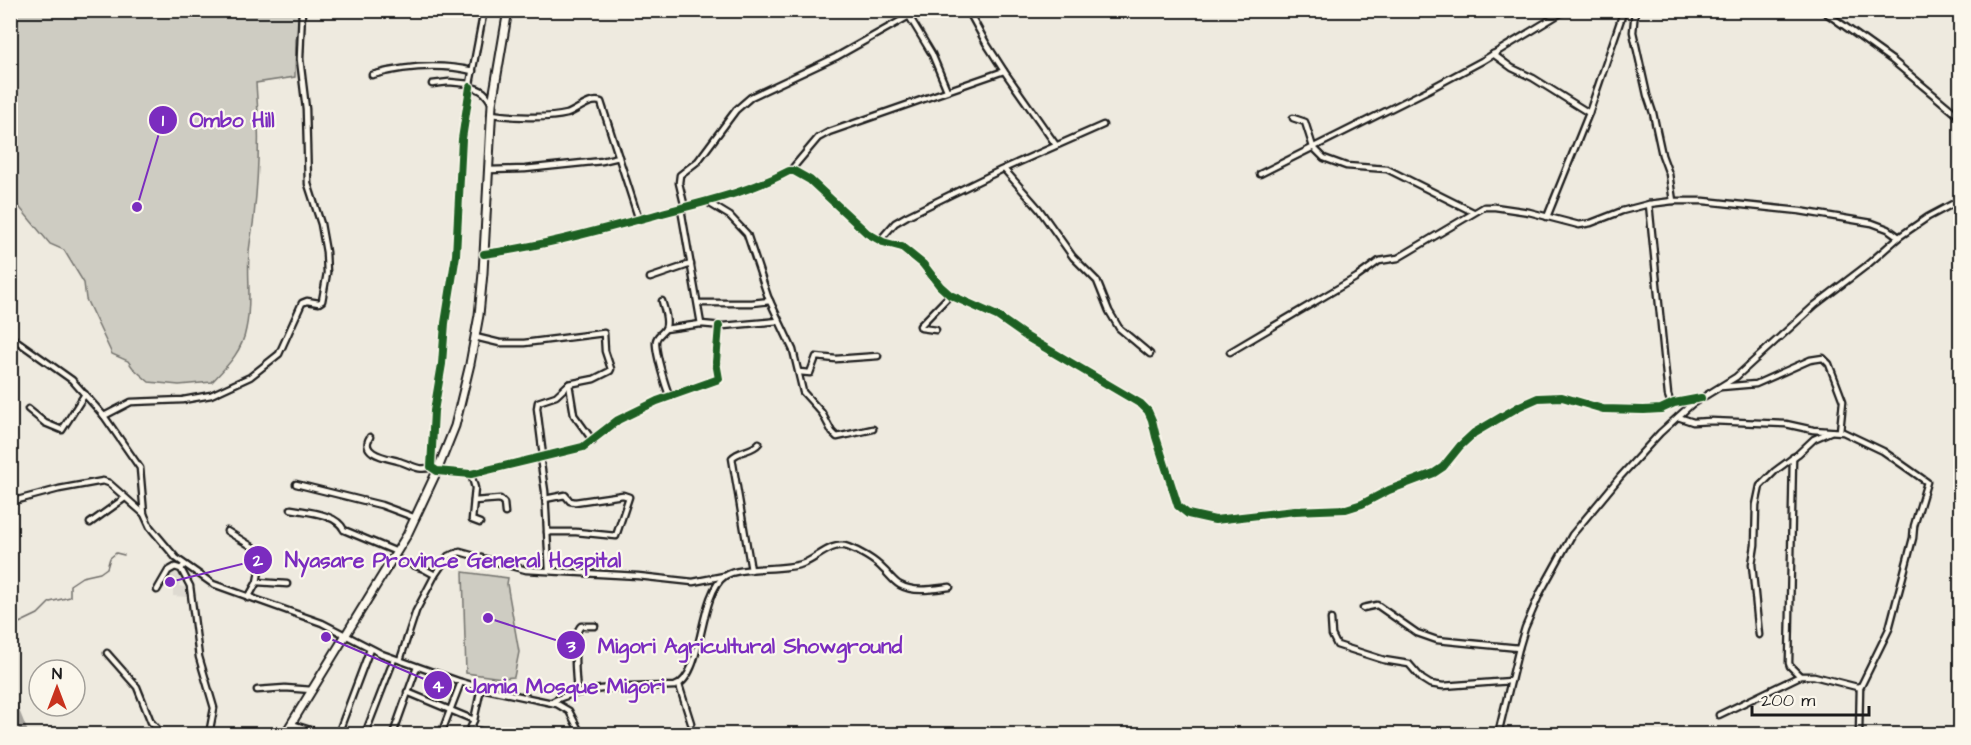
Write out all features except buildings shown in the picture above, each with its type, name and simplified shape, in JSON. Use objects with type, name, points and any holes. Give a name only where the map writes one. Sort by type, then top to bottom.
[{"type":"highway","points":[[285,735],[396,555],[416,518],[460,407],[476,337],[481,298],[491,114],[508,10]]},
{"type":"street","points":[[105,416],[131,402],[183,400],[211,395],[250,377],[279,354],[302,303],[322,301],[327,273],[326,252],[320,219],[308,184],[306,109],[300,59],[302,10]]},
{"type":"street","points":[[434,469],[434,411],[456,255],[462,139],[484,10]]},
{"type":"street","points":[[701,324],[679,183],[680,175],[698,160],[740,106],[757,94],[836,57],[922,10]]},
{"type":"street","points":[[968,10],[1004,71],[1056,145]]},
{"type":"street","points":[[1260,174],[1428,90],[1566,10]]},
{"type":"street","points":[[1547,217],[1589,113],[1624,10]]},
{"type":"street","points":[[1635,10],[1633,32],[1646,92],[1671,183],[1672,201]]},
{"type":"street","points":[[1822,10],[1892,60],[1960,117]]},
{"type":"street","points":[[909,16],[932,54],[947,90]]},
{"type":"street","points":[[1493,54],[1512,68],[1533,78],[1589,113]]},
{"type":"street","points":[[372,75],[424,66],[449,66],[472,71]]},
{"type":"street","points":[[484,254],[582,236],[758,186],[791,171],[811,145],[824,134],[1004,71]]},
{"type":"street","points":[[432,84],[449,82],[470,85],[484,91],[492,104]]},
{"type":"street","points":[[491,114],[520,116],[562,114],[600,101],[639,220]]},
{"type":"street","points":[[1293,118],[1305,122],[1312,147],[1324,158],[1346,166],[1380,167],[1473,212]]},
{"type":"street","points":[[880,240],[900,220],[1103,124]]},
{"type":"street","points":[[488,170],[525,169],[619,157]]},
{"type":"street","points":[[1004,169],[1039,208],[1073,257],[1097,281],[1109,311],[1119,328],[1150,354]]},
{"type":"street","points":[[791,171],[810,180],[863,231],[880,240],[902,247],[923,264],[940,286],[951,295],[997,316],[1027,337],[1141,404],[1148,411],[1152,420],[1176,503],[1185,513],[1206,519],[1346,509],[1362,504],[1389,490],[1434,473],[1443,467],[1460,446],[1474,434],[1520,406],[1538,398],[1562,397],[1596,408],[1612,410],[1656,410],[1671,404],[1701,398]]},
{"type":"street","points":[[1498,735],[1519,648],[1540,593],[1572,535],[1626,471],[1660,433],[1678,417],[1756,360],[1815,305],[1899,237],[1928,217],[1960,200]]},
{"type":"street","points":[[1230,352],[1357,277],[1379,261],[1398,258],[1484,207],[1529,212],[1585,225],[1649,204],[1704,201],[1814,213],[1872,223],[1888,229],[1899,237]]},
{"type":"street","points":[[707,202],[730,216],[745,230],[770,301],[791,345],[803,392],[822,413],[835,435],[841,436],[873,429]]},
{"type":"street","points":[[1649,204],[1668,395],[1671,404]]},
{"type":"street","points":[[650,278],[691,264]]},
{"type":"street","points":[[936,330],[920,326],[951,295]]},
{"type":"street","points":[[662,301],[666,321],[665,329],[656,343],[663,378],[670,397]]},
{"type":"street","points":[[698,303],[770,301]]},
{"type":"street","points":[[665,329],[701,324],[719,326],[779,321]]},
{"type":"street","points":[[370,437],[367,442],[374,454],[423,470],[434,469],[471,474],[583,447],[618,420],[719,378],[716,362],[719,326]]},
{"type":"street","points":[[476,337],[500,343],[524,343],[603,332],[610,371],[594,379],[569,384],[556,396],[540,400],[537,405],[549,570]]},
{"type":"street","points":[[10,336],[60,371],[85,394],[105,416],[140,468],[144,514],[150,528],[183,567],[190,586],[199,657],[213,708],[209,735]]},
{"type":"street","points":[[799,372],[809,373],[816,357],[836,359],[878,356]]},
{"type":"street","points":[[1721,387],[1756,384],[1810,360],[1823,358],[1829,364],[1843,401],[1838,431]]},
{"type":"street","points":[[569,384],[574,415],[592,441]]},
{"type":"street","points":[[28,409],[45,423],[62,430],[85,394]]},
{"type":"street","points":[[1678,417],[1693,422],[1781,424],[1813,430],[1838,431],[1856,436],[1887,453],[1927,482],[1889,629],[1860,687],[1858,735]]},
{"type":"street","points":[[1759,635],[1752,564],[1758,489],[1775,471],[1814,439],[1838,431]]},
{"type":"street","points":[[751,570],[732,460],[733,456],[755,448],[759,443]]},
{"type":"street","points":[[1793,458],[1789,663],[1800,676]]},
{"type":"street","points":[[471,474],[474,482],[472,520],[480,523]]},
{"type":"street","points":[[10,502],[100,480],[109,483],[144,514]]},
{"type":"street","points":[[296,484],[381,505],[416,518]]},
{"type":"street","points":[[545,498],[564,495],[570,501],[575,502],[623,495],[629,497],[616,536],[547,532]]},
{"type":"street","points":[[90,523],[125,498]]},
{"type":"street","points":[[474,501],[500,499],[504,503],[505,513]]},
{"type":"street","points":[[291,509],[334,519],[341,523],[344,530],[435,575]]},
{"type":"street","points":[[227,531],[261,553],[257,582],[248,598]]},
{"type":"street","points":[[365,735],[416,611],[448,556],[460,552],[518,569],[660,577],[693,582],[751,570],[802,564],[824,551],[842,546],[878,564],[902,586],[921,589],[950,587]]},
{"type":"street","points":[[157,590],[168,571],[175,567],[183,567],[213,584],[306,617],[370,649],[417,667],[481,688],[552,702],[569,711],[581,735]]},
{"type":"street","points":[[552,702],[565,695],[577,693],[679,685],[684,682],[690,670],[708,605],[717,587],[726,576]]},
{"type":"street","points":[[257,582],[287,584]]},
{"type":"street","points":[[1363,608],[1376,605],[1417,633],[1437,640],[1519,648]]},
{"type":"street","points":[[1331,619],[1332,635],[1336,645],[1384,660],[1409,664],[1422,679],[1430,684],[1443,686],[1510,681]]},
{"type":"street","points":[[577,693],[577,632],[581,626],[595,626]]},
{"type":"street","points":[[338,735],[370,649]]},
{"type":"street","points":[[107,653],[137,687],[151,722],[162,735]]},
{"type":"street","points":[[393,735],[417,667]]},
{"type":"street","points":[[1719,715],[1800,676],[1814,676],[1860,687]]},
{"type":"street","points":[[441,735],[461,682]]},
{"type":"street","points":[[679,685],[691,723]]},
{"type":"street","points":[[257,690],[285,688],[312,690]]},
{"type":"street","points":[[481,688],[469,732],[494,735]]},
{"type":"street","points":[[407,692],[474,720]]},
{"type":"street","points":[[291,724],[323,735]]},
{"type":"street","points":[[624,735],[646,735]]},
{"type":"shaded area","points":[[11,11],[302,11],[296,40],[295,77],[256,83],[258,166],[249,252],[248,320],[237,352],[212,382],[179,385],[149,382],[128,361],[112,354],[86,299],[84,283],[64,250],[50,244],[11,197]]},
{"type":"shaded area","points":[[171,567],[182,578],[179,586],[189,588],[187,597],[173,596],[173,589],[158,585],[165,570]]},
{"type":"shaded area","points":[[463,572],[508,578],[507,584],[519,652],[514,677],[502,678],[466,673]]},
{"type":"waterway","points":[[10,641],[14,638],[11,631],[15,625],[38,614],[50,602],[70,597],[70,585],[82,577],[100,573],[107,568],[110,558],[116,553],[124,555]]},
{"type":"waterway","points":[[10,697],[25,734]]},
{"type":"cycle path","points":[[470,87],[462,139],[456,255],[434,411],[431,467],[437,471],[471,474],[583,447],[618,420],[657,401],[719,379],[716,362],[719,326]]},
{"type":"cycle path","points":[[484,254],[572,237],[709,201],[794,171],[810,180],[867,233],[883,242],[902,247],[923,264],[950,295],[997,316],[1027,337],[1141,404],[1148,411],[1152,420],[1178,506],[1188,514],[1215,520],[1295,511],[1346,509],[1362,504],[1389,490],[1434,473],[1443,467],[1474,433],[1538,398],[1562,397],[1603,409],[1644,410],[1661,409],[1674,403],[1701,398]]},
{"type":"place","name":"Ombo Hill","points":[[137,207]]},
{"type":"place","name":"Nyasare Province General Hospital","points":[[170,582]]},
{"type":"place","name":"Migori Agricultural Showground","points":[[488,618]]},
{"type":"place","name":"Jamia Mosque Migori","points":[[326,637]]}]
